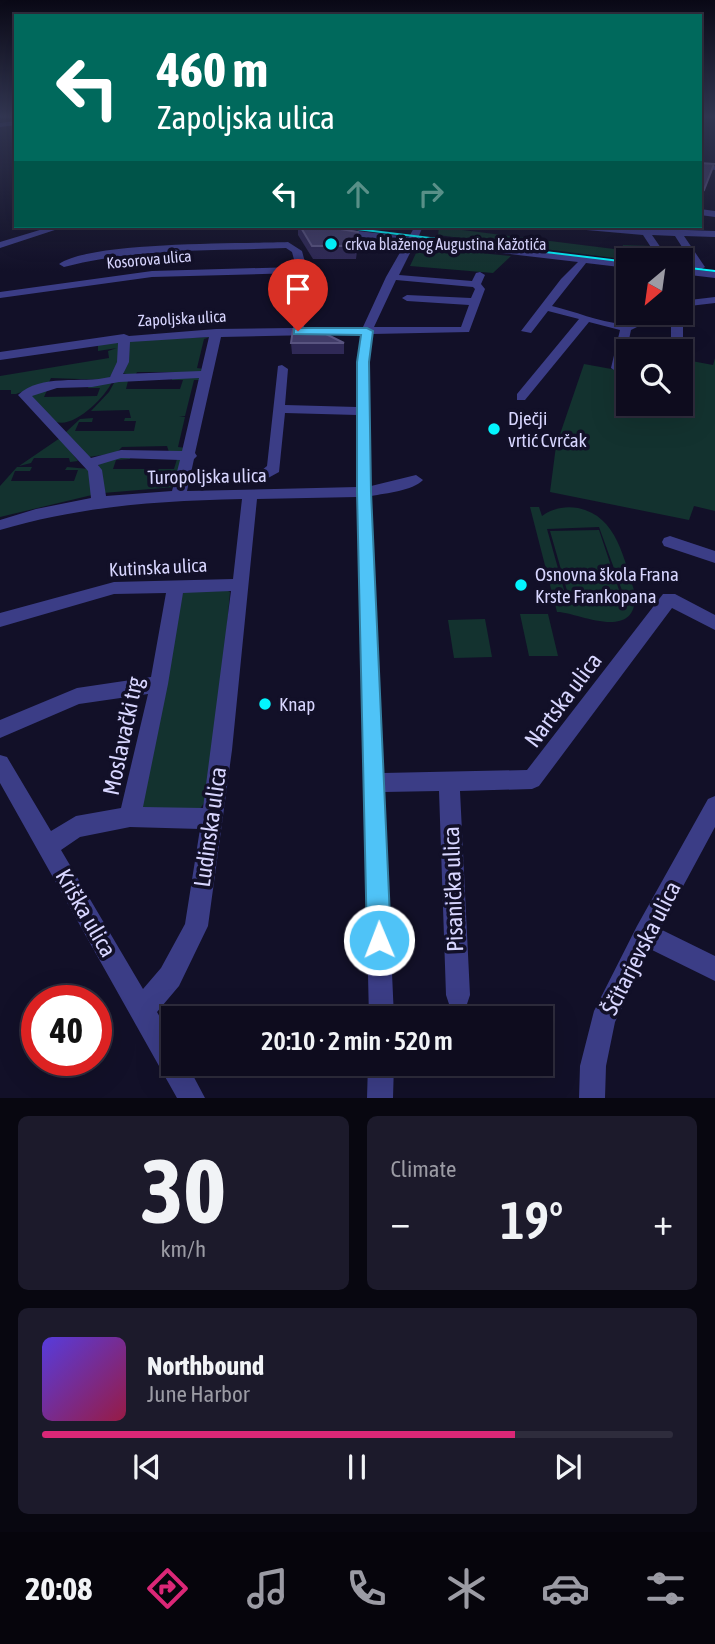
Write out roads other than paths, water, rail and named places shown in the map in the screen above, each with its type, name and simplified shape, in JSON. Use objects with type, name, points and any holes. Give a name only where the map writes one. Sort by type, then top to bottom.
[{"type":"street","points":[[0,245],[55,228]]},
{"type":"street","points":[[329,228],[416,233],[616,263]]},
{"type":"street","points":[[595,228],[646,233],[682,231],[715,234]]},
{"type":"street","points":[[682,231],[709,273]]},
{"type":"street","points":[[381,1006],[376,783],[364,492],[363,362],[367,331],[391,277],[416,233]]},
{"type":"street","points":[[646,233],[656,248]]},
{"type":"street","name":"Kosorova ulica","points":[[64,264],[116,252],[211,247],[215,250],[294,248],[302,270],[298,331]]},
{"type":"street","points":[[527,331],[582,264]]},
{"type":"street","name":"Kosorova ulica","points":[[0,295],[140,275],[225,270],[302,270]]},
{"type":"street","points":[[391,277],[478,279],[480,289],[476,302],[407,298]]},
{"type":"street","points":[[693,303],[715,300]]},
{"type":"street","name":"Zapoljska ulica","points":[[0,356],[124,337],[216,332],[465,330],[476,302]]},
{"type":"street","points":[[544,307],[626,327],[623,339]]},
{"type":"street","points":[[521,397],[585,319]]},
{"type":"street","points":[[179,494],[190,456],[216,332]]},
{"type":"street","points":[[118,377],[124,337]]},
{"type":"street","points":[[259,478],[272,472],[274,466],[282,369]]},
{"type":"street","points":[[99,500],[98,477],[89,463],[24,395],[50,383],[99,383],[118,377],[206,374]]},
{"type":"street","points":[[279,409],[363,411]]},
{"type":"street","points":[[89,463],[121,454],[190,456]]},
{"type":"street","name":"Turopoljska ulica","points":[[0,525],[99,500],[179,494],[364,492],[388,490],[416,480]]},
{"type":"street","name":"Ludinska ulica","points":[[142,1010],[170,977],[196,926],[250,494]]},
{"type":"street","points":[[670,542],[715,557]]},
{"type":"street","name":"Kutinska ulica","points":[[0,620],[114,588],[238,585]]},
{"type":"street","name":"Moslavački trg","points":[[176,586],[159,684],[130,817],[211,818]]},
{"type":"street","name":"Nartska ulica","points":[[376,783],[532,779],[669,599],[715,623]]},
{"type":"street","points":[[0,729],[77,696],[159,684]]},
{"type":"street","name":"Kriška ulica","points":[[0,764],[190,1095]]},
{"type":"street","name":"Pisanička ulica","points":[[449,782],[458,995]]},
{"type":"street","name":"Ščitarjevska ulica","points":[[592,1098],[593,1066],[603,1020],[645,934],[715,806]]},
{"type":"street","points":[[48,846],[76,827],[130,817]]},
{"type":"street","points":[[645,934],[715,969]]},
{"type":"street","points":[[380,1098],[381,1076]]},
{"type":"tram line","points":[[348,228],[616,261]]},
{"type":"tram line","points":[[693,268],[715,271]]},
{"type":"place","name":"crkva blaženog Augustina Kažotića","points":[[331,244]]},
{"type":"place","name":"Dječji vrtić Cvrčak","points":[[494,429]]},
{"type":"place","name":"Osnovna škola Frana Krste Frankopana","points":[[521,585]]},
{"type":"place","name":"Knap","points":[[265,704]]}]
